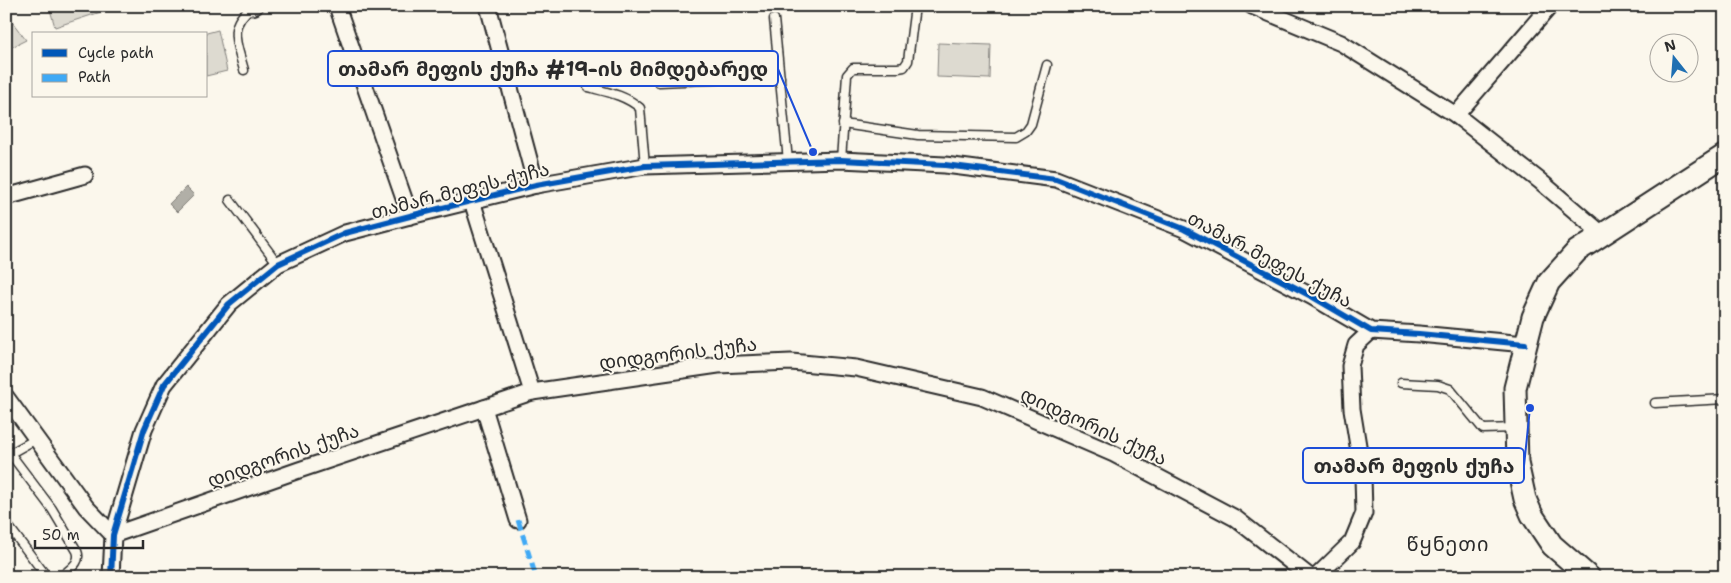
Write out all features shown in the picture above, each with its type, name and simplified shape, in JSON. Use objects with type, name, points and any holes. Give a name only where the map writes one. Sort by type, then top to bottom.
[{"type":"main road","points":[[1588,577],[1552,545],[1532,515],[1525,499],[1521,482],[1517,463],[1515,388],[1533,317],[1549,282],[1577,252],[1725,155]]},
{"type":"street","points":[[337,6],[410,216]]},
{"type":"street","points":[[488,6],[536,185]]},
{"type":"street","points":[[1252,6],[1341,43],[1456,115],[1540,181],[1602,234]]},
{"type":"street","points":[[1456,115],[1550,6]]},
{"type":"street","name":"თამარ მეფეს ქუჩა","points":[[111,577],[113,535],[144,430],[164,385],[229,304],[278,264],[345,233],[536,185],[645,166],[841,160],[945,165],[1056,178],[1184,229],[1311,296],[1372,331],[1525,344]]},
{"type":"street","points":[[6,197],[85,175]]},
{"type":"street","points":[[472,201],[532,392]]},
{"type":"street","points":[[1316,577],[1352,542],[1364,513],[1363,476],[1352,409],[1350,366],[1356,345],[1372,331]]},
{"type":"street","name":"დიდგორის ქუჩა","points":[[113,535],[532,392],[718,365],[791,362],[856,368],[982,397],[1114,454],[1235,518],[1310,577]]},
{"type":"street","points":[[6,397],[86,507],[113,535]]},
{"type":"street","points":[[484,408],[518,520]]},
{"type":"lane","points":[[841,160],[846,74],[853,68],[898,68],[904,66],[908,61],[915,6]]},
{"type":"lane","points":[[244,70],[235,30],[238,21],[254,7]]},
{"type":"lane","points":[[774,19],[788,161]]},
{"type":"lane","points":[[843,124],[918,135],[1016,137],[1026,132],[1031,124],[1047,65]]},
{"type":"lane","points":[[659,82],[780,77]]},
{"type":"lane","points":[[588,88],[631,100],[640,108],[645,166]]},
{"type":"lane","points":[[230,200],[278,264]]},
{"type":"lane","points":[[1401,383],[1438,385],[1450,389],[1483,429],[1515,428]]},
{"type":"lane","points":[[1655,403],[1725,399]]},
{"type":"lane","points":[[36,439],[8,453],[52,509],[77,551],[79,556],[77,563],[61,577]]},
{"type":"lane","points":[[6,523],[48,577]]},
{"type":"shaded area","points":[[49,6],[116,6],[116,7],[55,27]]},
{"type":"shaded area","points":[[6,14],[26,40],[6,50]]},
{"type":"shaded area","points":[[218,30],[227,71],[208,76],[208,33]]},
{"type":"shaded area","points":[[938,43],[991,45],[990,79],[937,77]]},
{"type":"shaded area","points":[[186,187],[194,195],[177,212],[169,204]]},
{"type":"marked path","points":[[518,520],[536,577]]},
{"type":"cycle path","points":[[111,577],[113,535],[144,430],[164,385],[229,304],[278,264],[345,233],[536,185],[645,166],[841,160],[945,165],[1056,179],[1184,229],[1311,296],[1371,331],[1525,344]]},
{"type":"place","name":"თამარ მეფის ქუჩა #19-ის მიმდებარედ","points":[[813,152]]},
{"type":"place","name":"თამარ მეფის ქუჩა","points":[[1530,408]]},
{"type":"district","name":"წყნეთი","points":[[1448,544]]}]
